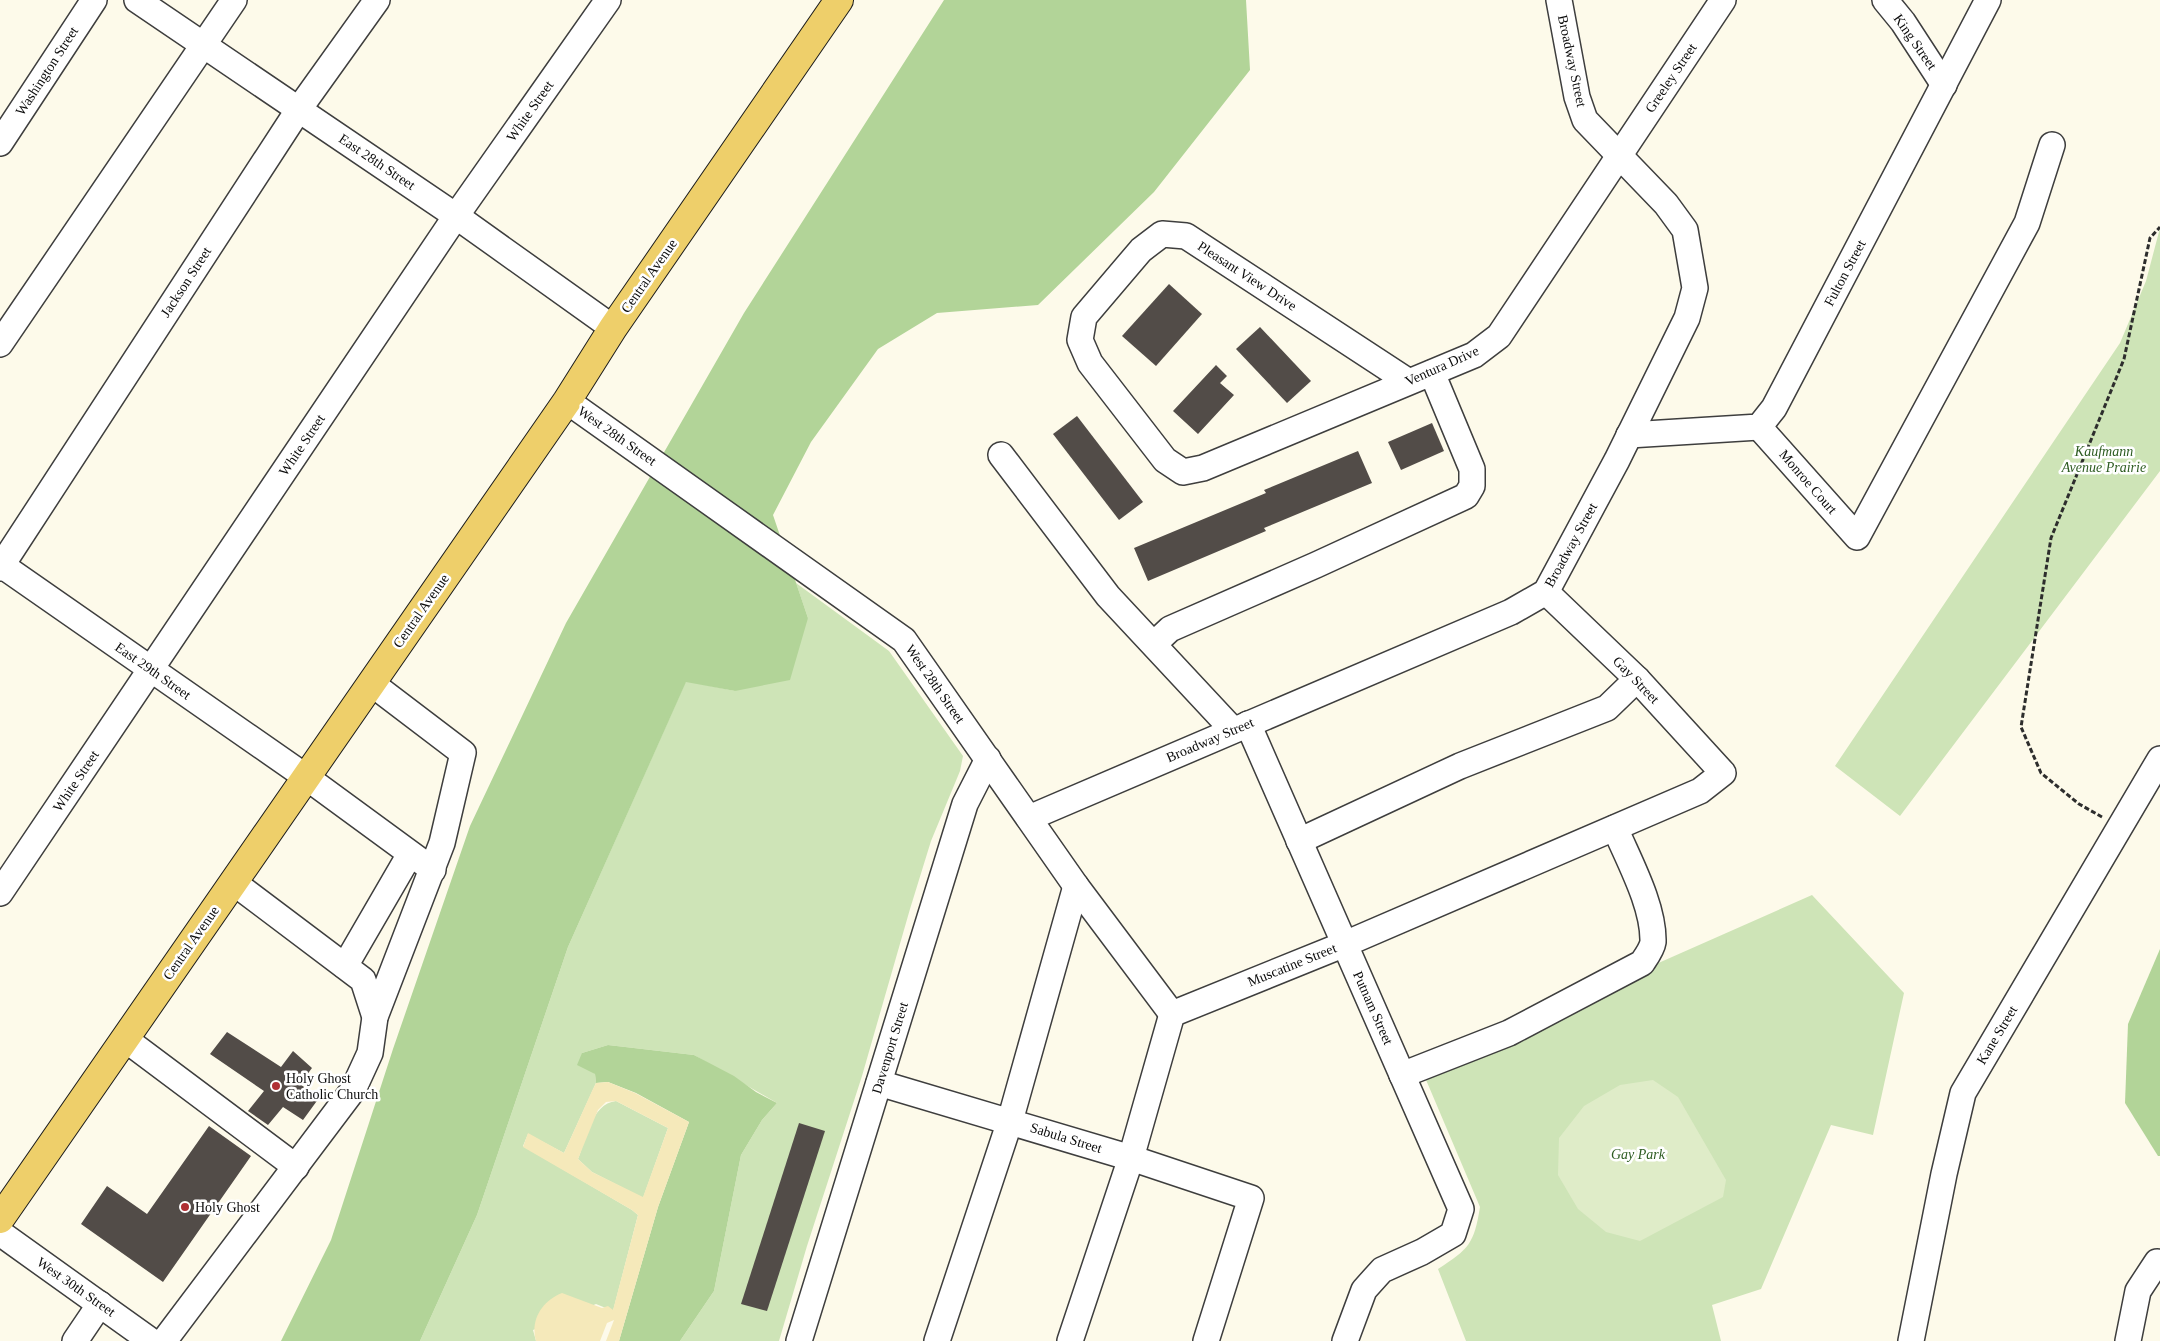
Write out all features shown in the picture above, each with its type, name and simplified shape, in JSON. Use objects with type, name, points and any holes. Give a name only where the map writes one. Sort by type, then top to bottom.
[{"type":"main road","name":"Central Avenue","points":[[0,1219],[567,401],[613,328],[839,0]]},
{"type":"street","name":"Washington Street","points":[[0,143],[94,0]]},
{"type":"street","name":"East 28th Street","points":[[137,0],[456,216],[613,328]]},
{"type":"street","points":[[0,344],[234,0]]},
{"type":"street","name":"Jackson Street","points":[[1,566],[299,109],[378,0]]},
{"type":"street","name":"White Street","points":[[0,893],[456,216],[608,0]]},
{"type":"street","name":"Broadway Street","points":[[1029,818],[1511,612],[1546,592],[1629,435],[1687,318],[1695,288],[1685,230],[1666,204],[1585,120],[1577,97],[1559,0]]},
{"type":"street","name":"Greeley Street","points":[[1619,156],[1723,0]]},
{"type":"street","name":"King Street","points":[[1885,0],[1903,22],[1944,85]]},
{"type":"street","name":"Fulton Street","points":[[1760,426],[1774,408],[1988,0]]},
{"type":"street","name":"Monroe Court","points":[[1760,426],[1856,537],[2027,223],[2052,145]]},
{"type":"street","name":"Ventura Drive","points":[[1183,472],[1204,468],[1432,373],[1474,354],[1499,336],[1619,156]]},
{"type":"street","name":"Pleasant View Drive","points":[[1183,472],[1165,460],[1159,453],[1090,363],[1080,340],[1084,317],[1141,250],[1162,234],[1186,236],[1409,382]]},
{"type":"street","points":[[1154,644],[1170,629],[1316,566],[1466,496],[1472,486],[1472,469],[1432,373]]},
{"type":"street","name":"West 28th Street","points":[[567,401],[904,640],[1076,886],[1172,1014]]},
{"type":"street","points":[[1629,435],[1760,426]]},
{"type":"street","name":"Putnam Street","points":[[1001,455],[1108,596],[1154,644],[1241,727],[1299,841],[1461,1209],[1453,1234],[1422,1252],[1382,1270],[1364,1290],[1345,1341]]},
{"type":"street","name":"East 29th Street","points":[[1,566],[306,777],[433,870]]},
{"type":"street","name":"Gay Street","points":[[1546,592],[1637,679],[1723,773]]},
{"type":"street","points":[[1299,841],[1460,766],[1607,708],[1637,679]]},
{"type":"street","points":[[164,1341],[353,1090],[370,1053],[375,1017],[442,843],[463,753],[371,683]]},
{"type":"street","name":"Davenport Street","points":[[799,1341],[965,804],[988,759]]},
{"type":"street","name":"Kane Street","points":[[1912,1341],[1944,1174],[1963,1093],[2160,759]]},
{"type":"street","name":"Muscatine Street","points":[[1172,1014],[1345,944],[1700,791],[1723,773]]},
{"type":"street","points":[[1402,1075],[1509,1033],[1642,963],[1653,944],[1650,919],[1636,877],[1615,828]]},
{"type":"street","points":[[345,966],[410,854]]},
{"type":"street","points":[[233,882],[363,980],[375,1017]]},
{"type":"street","points":[[937,1341],[1010,1121],[1076,886]]},
{"type":"street","points":[[1070,1341],[1131,1158],[1172,1014]]},
{"type":"street","points":[[124,1039],[296,1167]]},
{"type":"street","name":"Sabula Street","points":[[879,1083],[1131,1158],[1251,1198],[1206,1341]]},
{"type":"street","name":"West 30th Street","points":[[0,1234],[152,1341]]},
{"type":"street","points":[[2128,1341],[2138,1290],[2157,1262]]},
{"type":"street","points":[[75,1341],[100,1304]]},
{"type":"path","points":[[2119,828],[2079,804],[2041,773],[2021,727],[2051,538],[2124,359],[2150,238],[2160,226]]},
{"type":"green space","points":[[944,0],[1246,0],[1250,70],[1154,192],[1038,305],[937,313],[878,349],[811,442],[773,515],[808,618],[790,680],[735,691],[686,682],[568,947],[477,1215],[420,1341],[281,1341],[331,1240],[393,1049],[470,826],[566,623],[744,313]]},
{"type":"green space","name":"Kaufmann Avenue Prairie","points":[[2160,228],[2160,471],[1900,816],[1835,766],[2120,343],[2146,281]]},
{"type":"green space","points":[[796,583],[889,651],[963,756],[960,771],[931,841],[862,1076],[807,1246],[779,1341],[680,1341],[714,1291],[741,1155],[762,1120],[777,1103],[694,1055],[608,1045],[582,1053],[595,1074],[596,1083],[564,1153],[528,1134],[523,1146],[638,1215],[613,1311],[596,1304],[533,1330],[536,1341],[420,1341],[477,1215],[568,947],[686,681],[735,691],[808,618]]},
{"type":"green space","name":"Gay Park","points":[[1812,895],[1904,993],[1873,1135],[1831,1125],[1761,1289],[1712,1305],[1721,1341],[1466,1341],[1438,1269],[1457,1256],[1468,1244],[1475,1229],[1480,1207],[1421,1068]]},
{"type":"green space","points":[[2160,949],[2160,1156],[2158,1156],[2125,1103],[2128,1024]]},
{"type":"green space","points":[[608,1045],[694,1055],[734,1076],[756,1092],[777,1103],[762,1120],[741,1155],[714,1291],[680,1341],[619,1341],[658,1207],[689,1122],[636,1093],[608,1082],[596,1083],[595,1074],[577,1065],[582,1053]]},
{"type":"green space","points":[[1653,1080],[1678,1097],[1726,1180],[1723,1197],[1640,1241],[1606,1232],[1578,1209],[1558,1175],[1559,1138],[1584,1106],[1620,1085]]},
{"type":"green space","points":[[616,1101],[668,1128],[643,1198],[592,1172],[578,1159],[595,1116],[608,1104]]},
{"type":"sand","points":[[608,1082],[635,1093],[689,1122],[658,1207],[619,1341],[606,1341],[614,1320],[607,1323],[600,1341],[536,1341],[535,1326],[539,1312],[555,1296],[562,1293],[602,1308],[608,1306],[613,1310],[638,1215],[523,1147],[528,1133],[564,1153],[596,1083]],"holes":[[[616,1101],[668,1128],[643,1197],[592,1172],[578,1159],[598,1110],[606,1102]]]},
{"type":"building","points":[[1169,284],[1202,314],[1156,366],[1122,336]]},
{"type":"building","points":[[1260,327],[1311,381],[1287,403],[1236,349]]},
{"type":"building","points":[[1216,365],[1227,376],[1220,383],[1234,395],[1198,434],[1173,411]]},
{"type":"building","points":[[1077,416],[1143,502],[1119,520],[1053,434]]},
{"type":"building","points":[[1432,423],[1444,451],[1401,470],[1388,442]]},
{"type":"building","points":[[1358,451],[1372,483],[1264,528],[1266,531],[1148,581],[1134,548],[1266,493],[1264,490]]},
{"type":"building","points":[[227,1032],[281,1067],[293,1051],[312,1068],[300,1084],[319,1098],[303,1120],[283,1107],[268,1125],[248,1111],[264,1091],[210,1054]]},
{"type":"building","points":[[799,1123],[825,1131],[767,1311],[741,1304]]},
{"type":"building","points":[[209,1126],[251,1156],[163,1282],[81,1224],[107,1186],[147,1214]]},
{"type":"place","name":"Holy Ghost Catholic Church","points":[[276,1086]]},
{"type":"place","name":"Holy Ghost","points":[[185,1207]]}]
